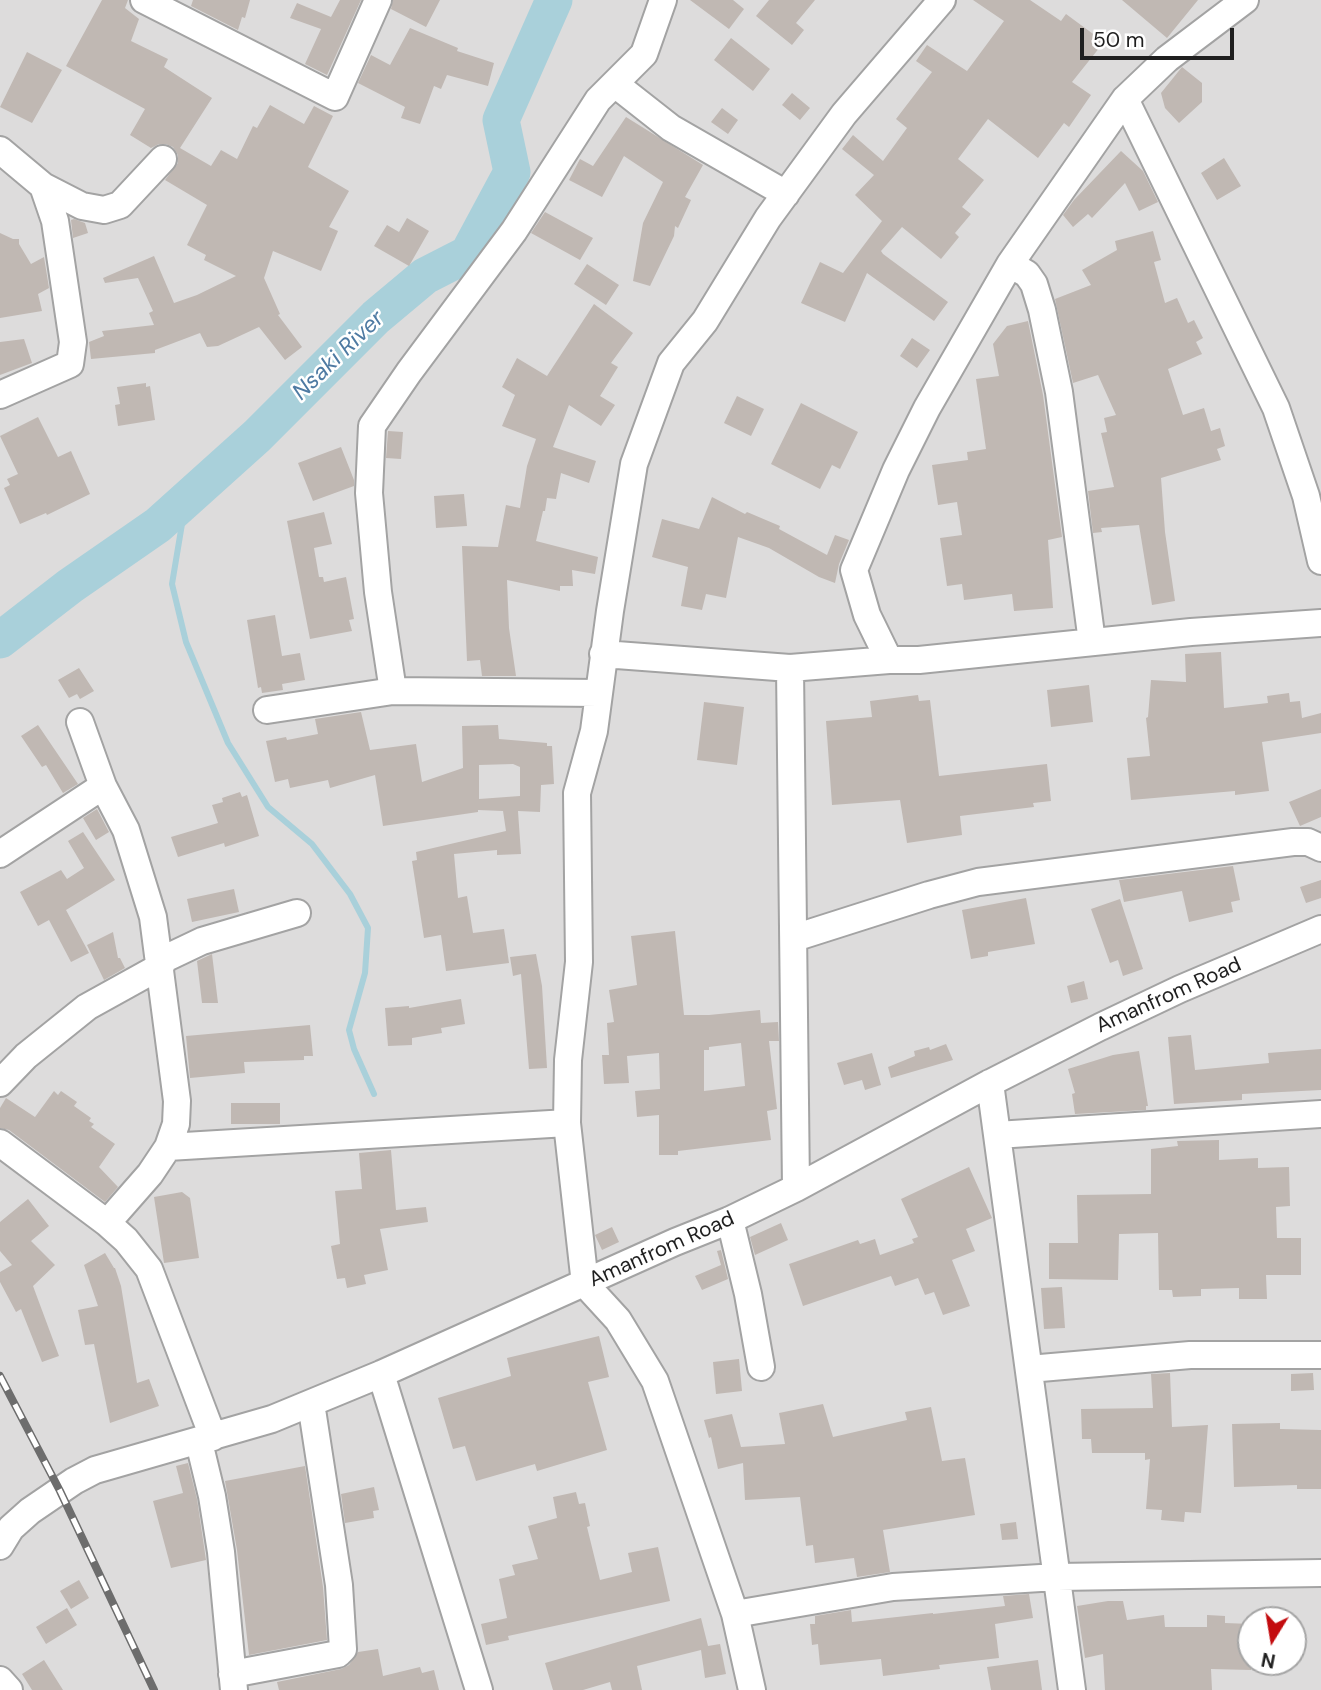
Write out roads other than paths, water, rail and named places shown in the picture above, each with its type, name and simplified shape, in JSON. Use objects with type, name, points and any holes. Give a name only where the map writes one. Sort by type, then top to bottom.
[{"type":"street","points":[[144,0],[335,97],[378,0]]},
{"type":"street","points":[[393,691],[378,592],[369,493],[372,426],[514,230],[598,100],[644,54],[663,0]]},
{"type":"street","points":[[752,1690],[735,1614],[655,1381],[618,1320],[585,1284],[567,1123],[568,1060],[579,962],[577,793],[594,731],[634,464],[671,363],[705,321],[768,218],[844,114],[942,0]]},
{"type":"street","points":[[889,660],[867,615],[854,570],[896,470],[926,408],[1010,264],[1125,99],[1167,59],[1245,0]]},
{"type":"street","points":[[615,84],[671,128],[786,194]]},
{"type":"street","points":[[1125,99],[1276,408],[1306,496],[1321,561]]},
{"type":"street","points":[[0,150],[43,186],[82,206],[104,210],[120,205],[163,159]]},
{"type":"street","points":[[0,396],[70,364],[73,342],[55,221],[43,186]]},
{"type":"street","points":[[1010,264],[1027,274],[1034,284],[1042,310],[1059,392],[1092,642]]},
{"type":"street","points":[[604,654],[790,668],[919,660],[1321,622]]},
{"type":"street","points":[[790,668],[796,1188]]},
{"type":"street","points":[[267,710],[393,691],[598,693]]},
{"type":"street","points":[[80,722],[103,786],[127,830],[153,918],[177,1101],[176,1124],[168,1147],[150,1174],[107,1223]]},
{"type":"street","points":[[0,854],[103,786]]},
{"type":"street","points":[[794,938],[978,882],[1293,842],[1308,842],[1321,848]]},
{"type":"street","points":[[0,1083],[26,1056],[87,1007],[160,964],[202,940],[297,913]]},
{"type":"street","name":"Amanfrom Road","points":[[4,1528],[74,1480],[94,1470],[272,1419],[381,1374],[730,1220],[796,1188],[990,1083],[1180,989],[1321,929]]},
{"type":"street","points":[[990,1083],[1072,1690]]},
{"type":"street","points":[[997,1135],[1321,1114]]},
{"type":"street","points":[[168,1147],[567,1123]]},
{"type":"street","points":[[0,1143],[107,1223],[126,1240],[149,1269],[206,1439],[233,1682],[338,1654],[343,1648],[339,1585],[311,1403]]},
{"type":"street","points":[[730,1220],[748,1294],[761,1367]]},
{"type":"street","points":[[1029,1370],[1190,1355],[1321,1355]]},
{"type":"street","points":[[381,1374],[479,1690]]},
{"type":"street","points":[[735,1614],[893,1587],[1057,1577],[1321,1573]]},
{"type":"street","points":[[0,1680],[9,1690]]},
{"type":"waterway","name":"Nsaki River","points":[[0,640],[70,586],[158,525],[257,436],[376,317],[425,276],[468,254],[512,172],[501,120],[554,0]]},
{"type":"waterway","points":[[186,500],[172,584],[186,642],[228,743],[268,807],[312,844],[350,894],[368,928],[365,973],[349,1030],[354,1049],[374,1094]]},
{"type":"railway","points":[[0,1376],[60,1491],[154,1690]]}]
